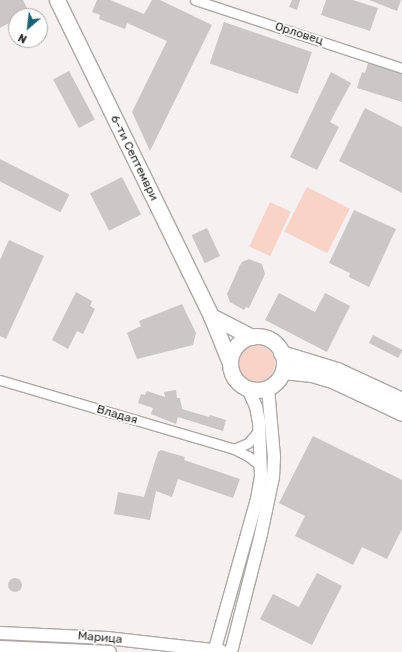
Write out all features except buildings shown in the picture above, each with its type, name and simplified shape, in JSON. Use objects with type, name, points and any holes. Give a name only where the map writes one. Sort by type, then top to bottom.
[{"type":"main road","name":"6-ти Септември","points":[[57,0],[211,316],[230,363]]},
{"type":"main road","points":[[211,316],[252,337],[269,340],[281,352],[283,358],[283,371],[277,381],[268,388],[258,390],[248,388],[235,378],[230,363],[237,346],[252,337]]},
{"type":"main road","points":[[281,352],[337,370],[402,400]]},
{"type":"main road","points":[[283,371],[312,374],[332,380],[402,413]]},
{"type":"street","name":"Орловец","points":[[195,0],[402,68]]},
{"type":"street","name":"Владая","points":[[0,380],[234,449],[248,456],[261,466]]},
{"type":"street","points":[[217,651],[257,499],[261,466],[260,429],[256,407],[248,388]]},
{"type":"street","points":[[231,652],[261,534],[273,478],[274,457],[268,388]]},
{"type":"street","points":[[234,449],[248,443],[260,429]]},
{"type":"street","name":"Марица","points":[[0,633],[107,638],[217,651]]},
{"type":"street","name":"Марица","points":[[0,647],[110,652]]},
{"type":"shaded area","points":[[307,187],[350,209],[327,253],[284,232]]},
{"type":"shaded area","points":[[270,202],[291,212],[270,256],[249,246]]},
{"type":"shaded area","points":[[252,345],[260,345],[270,350],[274,357],[274,371],[270,378],[260,383],[252,383],[242,378],[240,375],[237,368],[237,360],[242,350],[245,348]]}]
